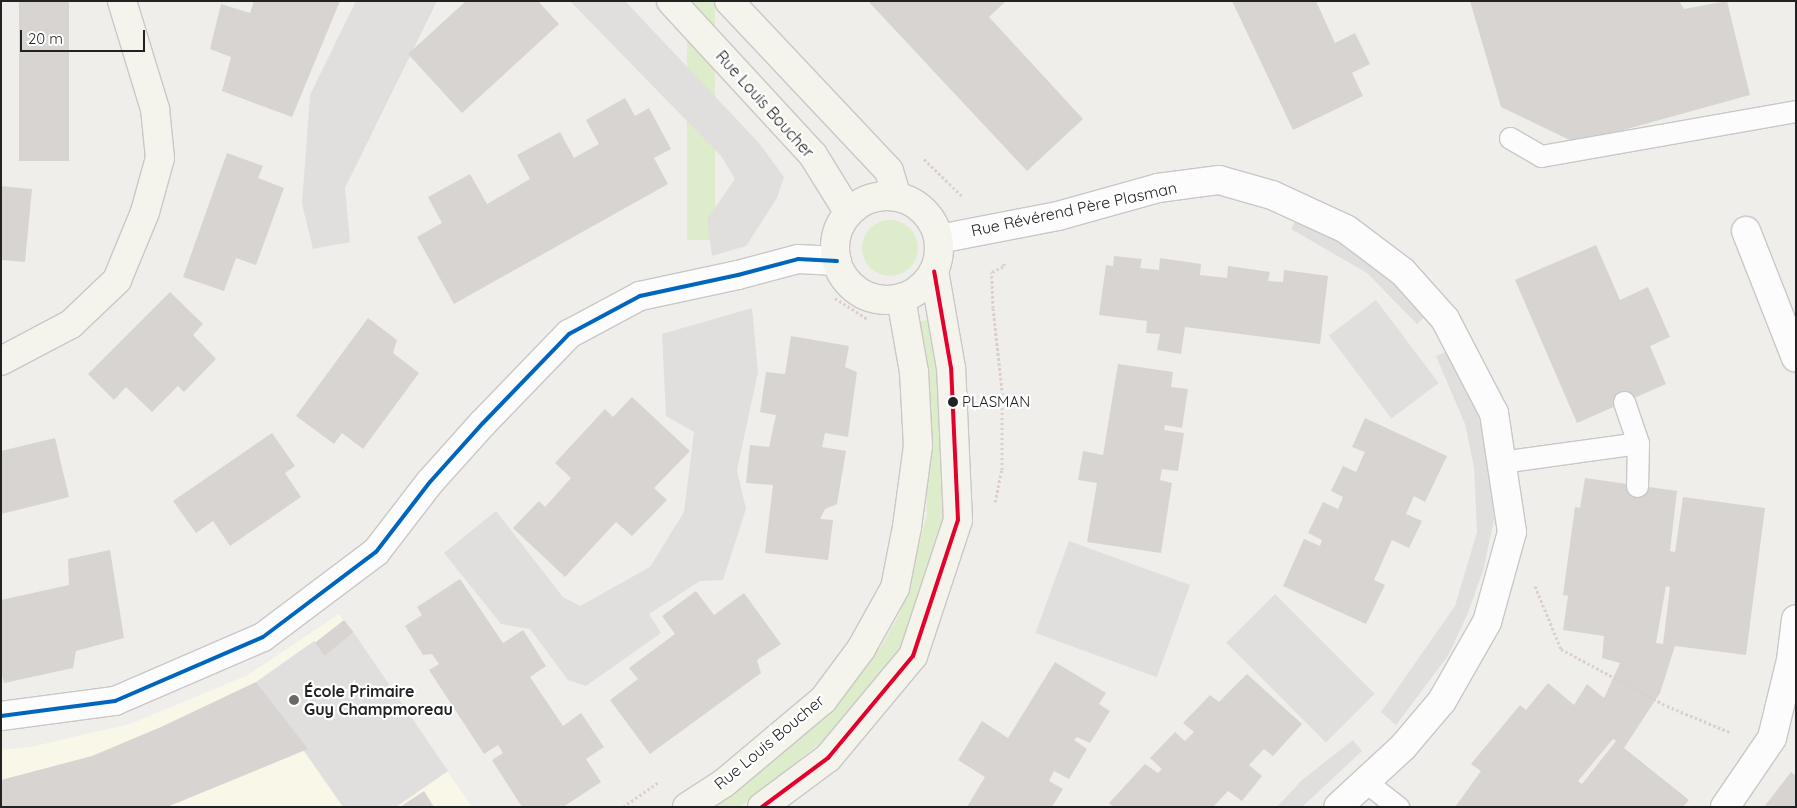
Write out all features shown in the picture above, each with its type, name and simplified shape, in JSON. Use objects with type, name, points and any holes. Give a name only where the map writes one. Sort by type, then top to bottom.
[{"type":"main road","points":[[1,361],[71,324],[117,280],[145,212],[160,158],[155,109],[122,1]]},
{"type":"main road","name":"Rue Louis Boucher","points":[[671,1],[813,155],[849,213]]},
{"type":"main road","points":[[729,1],[889,170],[897,197]]},
{"type":"main road","points":[[879,197],[897,197],[912,202],[925,212],[934,224],[940,250],[934,271],[926,283],[914,293],[901,298],[884,300],[868,296],[854,288],[843,276],[837,260],[835,244],[840,227],[849,213],[862,203],[879,197]]},
{"type":"main road","points":[[762,807],[828,758],[914,656],[958,520],[951,368],[934,271]]},
{"type":"main road","name":"Rue Louis Boucher","points":[[687,807],[724,783],[823,700],[861,650],[895,588],[907,528],[918,446],[914,372],[901,298]]},
{"type":"street","name":"Rue Révérend Père Plasman","points":[[939,239],[1058,216],[1158,188],[1220,180],[1272,195],[1346,229],[1403,272],[1445,319],[1494,413],[1512,532],[1487,622],[1442,701],[1404,748],[1338,807]]},
{"type":"street","points":[[1746,231],[1796,358]]},
{"type":"street","points":[[1,716],[115,701],[263,637],[376,552],[430,482],[483,423],[569,334],[600,317],[640,296],[738,276],[798,260],[837,260]]},
{"type":"street","points":[[1725,807],[1772,738],[1791,660],[1796,619]]},
{"type":"lane","points":[[1510,138],[1541,156],[1796,111]]},
{"type":"lane","points":[[1624,402],[1638,443],[1638,486]]},
{"type":"lane","points":[[1501,462],[1638,443]]},
{"type":"lane","points":[[1366,782],[1398,807]]},
{"type":"path","points":[[831,295],[870,321]]},
{"type":"path","points":[[1502,570],[1532,578],[1562,649],[1667,706],[1765,747]]},
{"type":"path","points":[[623,807],[663,779]]},
{"type":"shaded area","points":[[356,1],[437,1],[345,188],[350,242],[313,249],[302,204],[310,95]]},
{"type":"shaded area","points":[[570,1],[625,1],[759,143],[784,177],[777,198],[746,246],[712,256],[707,219],[735,179],[721,156]]},
{"type":"shaded area","points":[[1298,217],[1359,247],[1427,315],[1417,324],[1367,273],[1291,229]]},
{"type":"shaded area","points":[[1376,300],[1439,383],[1391,419],[1329,336]]},
{"type":"shaded area","points":[[752,308],[758,372],[737,470],[746,509],[723,580],[700,581],[649,614],[661,633],[586,686],[568,680],[530,629],[501,624],[444,553],[496,511],[563,597],[580,606],[650,567],[684,512],[694,432],[666,416],[662,334]]},
{"type":"shaded area","points":[[1450,350],[1478,415],[1492,463],[1494,520],[1483,571],[1468,613],[1448,656],[1396,725],[1381,712],[1455,606],[1477,532],[1474,467],[1465,424],[1436,356]]},
{"type":"shaded area","points":[[1069,541],[1190,585],[1157,677],[1035,633]]},
{"type":"shaded area","points":[[1275,594],[1375,694],[1326,742],[1226,643]]},
{"type":"shaded area","name":"École Primaire Guy Champmoreau","points":[[339,614],[472,807],[1,807],[1,750],[30,747],[130,724],[248,675]]},
{"type":"shaded area","points":[[354,633],[448,771],[396,807],[343,807],[256,682],[314,641],[325,654]]},
{"type":"shaded area","points":[[1353,740],[1362,751],[1302,807],[1277,807],[1302,780]]},
{"type":"green space","points":[[687,1],[715,1],[715,240],[687,240]]},
{"type":"green space","points":[[884,220],[896,220],[906,224],[914,232],[918,248],[914,264],[906,272],[896,276],[884,276],[874,272],[866,264],[862,254],[862,242],[866,232],[874,224]]},
{"type":"green space","points":[[932,317],[942,416],[946,519],[915,619],[897,654],[825,739],[740,807],[709,807],[814,726],[881,647],[900,613],[927,515],[923,421],[912,326]]},
{"type":"building","points":[[19,1],[69,1],[69,161],[19,161]]},
{"type":"building","points":[[254,1],[340,1],[292,117],[222,91],[231,57],[210,49],[221,4],[250,13]]},
{"type":"building","points":[[466,1],[538,1],[559,24],[462,113],[408,54]]},
{"type":"building","points":[[868,1],[1006,1],[989,17],[1083,119],[1027,171]]},
{"type":"building","points":[[1232,1],[1316,1],[1335,43],[1355,33],[1370,64],[1352,73],[1363,96],[1293,130]]},
{"type":"building","points":[[1470,1],[1679,1],[1684,9],[1727,1],[1750,95],[1576,143],[1501,107]]},
{"type":"building","points":[[625,98],[635,116],[649,108],[671,149],[654,158],[668,184],[454,304],[417,237],[442,223],[428,197],[470,174],[487,204],[530,179],[517,155],[560,132],[574,158],[599,144],[586,120]]},
{"type":"building","points":[[227,153],[263,166],[258,178],[284,188],[256,265],[236,258],[224,291],[183,277]]},
{"type":"building","points":[[1,186],[32,189],[25,262],[1,260]]},
{"type":"building","points":[[1596,245],[1620,300],[1648,287],[1670,337],[1650,346],[1666,384],[1577,423],[1515,280]]},
{"type":"building","points":[[1114,256],[1142,259],[1140,268],[1159,270],[1160,258],[1201,264],[1200,275],[1227,278],[1228,266],[1270,272],[1268,281],[1283,282],[1284,270],[1328,276],[1320,344],[1185,327],[1181,354],[1157,350],[1160,334],[1146,333],[1147,321],[1099,315],[1106,265],[1113,266]]},
{"type":"building","points":[[170,292],[203,324],[193,335],[216,359],[184,392],[178,386],[152,412],[126,387],[114,400],[88,374]]},
{"type":"building","points":[[368,318],[397,340],[393,353],[419,373],[363,449],[342,433],[334,444],[296,416]]},
{"type":"building","points":[[791,336],[849,346],[845,367],[857,372],[848,437],[825,433],[822,447],[846,451],[837,504],[825,509],[820,519],[833,520],[828,560],[765,553],[773,485],[746,483],[750,445],[769,447],[776,415],[760,412],[766,372],[785,374]]},
{"type":"building","points":[[1118,364],[1173,372],[1171,387],[1188,389],[1182,428],[1165,425],[1164,430],[1184,433],[1178,471],[1162,469],[1160,480],[1172,483],[1161,553],[1087,542],[1097,483],[1078,480],[1083,451],[1103,455]]},
{"type":"building","points":[[632,397],[690,451],[654,488],[667,500],[632,536],[616,522],[565,577],[513,528],[539,501],[545,507],[571,478],[555,463],[605,409],[613,417]]},
{"type":"building","points":[[1365,418],[1447,456],[1425,502],[1414,496],[1406,514],[1422,521],[1409,548],[1392,540],[1374,580],[1385,585],[1366,624],[1283,586],[1304,539],[1320,546],[1322,540],[1308,533],[1323,502],[1338,509],[1343,497],[1331,491],[1343,466],[1356,472],[1365,452],[1352,447]]},
{"type":"building","points":[[272,433],[295,466],[285,473],[301,497],[230,546],[213,521],[196,533],[173,501]]},
{"type":"building","points":[[55,438],[69,497],[1,514],[1,451]]},
{"type":"building","points":[[1585,478],[1677,491],[1670,551],[1675,552],[1683,497],[1765,508],[1746,655],[1675,646],[1660,693],[1624,748],[1689,800],[1683,807],[1455,807],[1481,771],[1471,764],[1520,705],[1526,710],[1548,683],[1574,705],[1587,684],[1604,698],[1620,663],[1602,658],[1604,636],[1563,630],[1568,596],[1563,595],[1575,507],[1580,508]],"holes":[[[1666,586],[1670,587],[1663,644],[1656,643]],[[1613,739],[1616,741],[1582,784],[1578,781]]]},
{"type":"building","points":[[110,550],[124,638],[76,651],[73,668],[4,683],[1,672],[1,600],[69,585],[68,559]]},
{"type":"building","points":[[460,579],[503,643],[523,630],[546,666],[530,677],[563,726],[581,713],[604,747],[586,759],[601,782],[563,807],[522,807],[492,760],[503,753],[498,745],[484,754],[429,670],[439,664],[432,654],[423,655],[405,626],[422,615],[417,607]]},
{"type":"building","points":[[696,591],[714,615],[744,593],[781,644],[757,660],[761,673],[650,754],[610,700],[638,679],[629,668],[675,634],[662,616]]},
{"type":"building","points":[[344,620],[354,633],[325,655],[315,643]]},
{"type":"building","points":[[1055,662],[1106,693],[1099,704],[1110,711],[1090,743],[1077,737],[1074,740],[1087,749],[1069,779],[1054,771],[1049,781],[1063,789],[1052,807],[967,807],[985,777],[958,760],[982,721],[1008,738]]},
{"type":"building","points":[[1247,674],[1302,724],[1273,756],[1264,749],[1249,765],[1262,776],[1242,801],[1228,791],[1213,807],[1113,807],[1109,803],[1145,764],[1158,773],[1162,769],[1150,758],[1175,732],[1185,741],[1194,732],[1183,723],[1210,695],[1219,702]]},
{"type":"building","points":[[256,682],[308,749],[167,807],[1,807],[1,780],[92,756],[161,727]]},
{"type":"building","points":[[1791,772],[1796,776],[1796,807],[1764,807]]},
{"type":"building","points":[[424,791],[434,807],[400,807]]},
{"type":"transit line","points":[[1,716],[115,701],[263,637],[376,552],[430,482],[483,423],[569,334],[640,296],[738,275],[798,259],[837,261]]},
{"type":"transit line","points":[[762,807],[828,758],[913,656],[958,520],[951,368],[934,271]]},
{"type":"place","name":"PLASMAN","points":[[953,402]]},
{"type":"place","name":"École Primaire Guy Champmoreau","points":[[294,700]]}]
